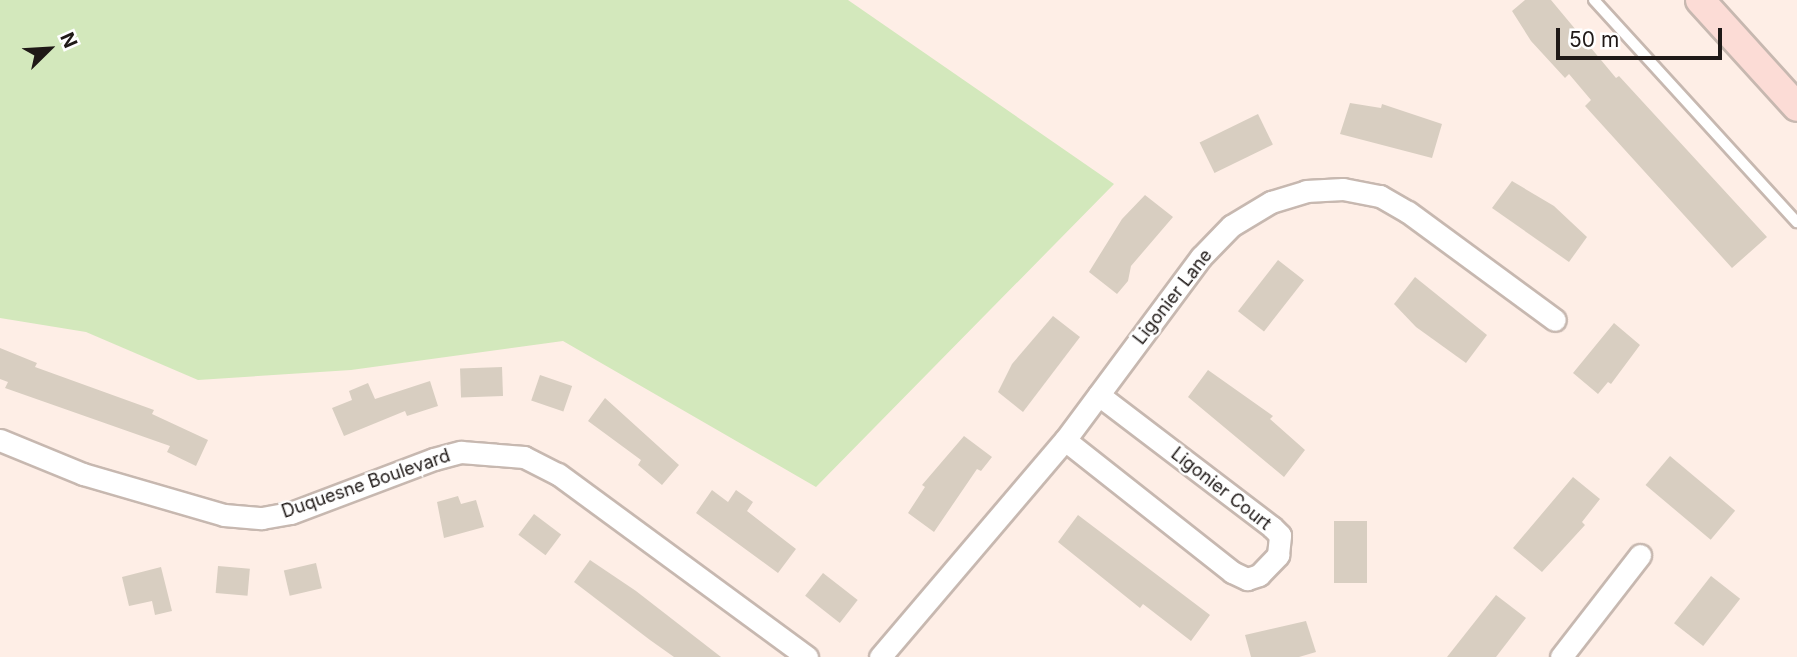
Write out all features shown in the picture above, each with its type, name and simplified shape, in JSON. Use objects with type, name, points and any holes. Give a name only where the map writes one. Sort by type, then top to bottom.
[{"type":"main road","points":[[1700,0],[1797,107]]},
{"type":"street","name":"Ligonier Lane","points":[[880,657],[1065,440],[1201,257],[1231,226],[1271,202],[1306,191],[1343,189],[1380,196],[1408,212],[1555,320]]},
{"type":"street","name":"Ligonier Court","points":[[1065,440],[1232,572],[1247,579],[1259,575],[1278,555],[1280,536],[1272,527],[1098,395]]},
{"type":"street","name":"Duquesne Boulevard","points":[[0,440],[83,474],[224,515],[262,518],[291,513],[434,458],[461,452],[524,457],[558,474],[807,657]]},
{"type":"street","points":[[1561,657],[1640,555]]},
{"type":"lane","points":[[1594,0],[1797,222]]},
{"type":"green space","points":[[0,0],[848,0],[1114,184],[816,487],[563,341],[351,370],[198,380],[86,332],[0,318]]},
{"type":"building","points":[[1525,0],[1551,0],[1616,78],[1619,76],[1767,237],[1732,268],[1585,106],[1591,100],[1569,74],[1565,78],[1531,41],[1512,11]]},
{"type":"building","points":[[1350,103],[1381,108],[1382,104],[1442,124],[1432,158],[1340,134]]},
{"type":"building","points":[[1258,114],[1273,145],[1214,173],[1200,142]]},
{"type":"building","points":[[1512,181],[1554,206],[1587,237],[1569,262],[1492,208]]},
{"type":"building","points":[[1145,195],[1173,217],[1131,266],[1128,281],[1117,294],[1089,272],[1122,219]]},
{"type":"building","points":[[1278,260],[1304,280],[1264,332],[1238,311]]},
{"type":"building","points":[[1415,277],[1487,335],[1466,363],[1416,327],[1394,304]]},
{"type":"building","points":[[1053,316],[1080,337],[1023,412],[998,392],[1012,364]]},
{"type":"building","points":[[1614,323],[1640,345],[1611,384],[1608,382],[1598,394],[1573,373]]},
{"type":"building","points":[[0,348],[37,363],[35,367],[154,410],[152,414],[208,440],[196,466],[167,452],[170,446],[5,388],[8,382],[0,379]]},
{"type":"building","points":[[502,367],[503,396],[461,397],[460,368]]},
{"type":"building","points":[[1208,370],[1273,416],[1270,419],[1305,450],[1284,477],[1188,397]]},
{"type":"building","points":[[540,375],[572,386],[563,412],[531,401]]},
{"type":"building","points":[[430,381],[438,406],[407,416],[405,411],[344,436],[332,408],[352,400],[349,391],[368,383],[375,399]]},
{"type":"building","points":[[605,398],[679,465],[662,485],[638,465],[641,460],[588,421]]},
{"type":"building","points":[[964,436],[992,457],[981,471],[977,469],[934,532],[908,513],[925,487],[922,485]]},
{"type":"building","points":[[1670,456],[1735,511],[1711,540],[1646,485]]},
{"type":"building","points":[[1573,477],[1600,499],[1582,522],[1585,525],[1542,572],[1513,548]]},
{"type":"building","points":[[712,490],[728,502],[736,490],[753,502],[747,511],[796,549],[778,573],[696,513]]},
{"type":"building","points":[[458,496],[461,504],[476,500],[484,527],[444,538],[437,502]]},
{"type":"building","points":[[534,514],[561,534],[546,555],[518,535]]},
{"type":"building","points":[[1078,515],[1210,615],[1191,641],[1143,604],[1140,608],[1058,542]]},
{"type":"building","points":[[1334,521],[1367,521],[1367,583],[1334,583]]},
{"type":"building","points":[[590,560],[636,591],[721,657],[674,657],[650,640],[574,582]]},
{"type":"building","points":[[316,563],[322,588],[290,596],[284,570]]},
{"type":"building","points":[[218,566],[250,569],[248,596],[216,593]]},
{"type":"building","points":[[161,567],[172,611],[155,615],[152,601],[129,606],[122,577]]},
{"type":"building","points":[[823,573],[858,600],[840,623],[805,596]]},
{"type":"building","points":[[1711,576],[1740,599],[1703,646],[1674,623]]},
{"type":"building","points":[[1496,595],[1526,618],[1496,657],[1447,657]]},
{"type":"building","points":[[1306,621],[1316,652],[1299,657],[1251,657],[1245,635]]}]
